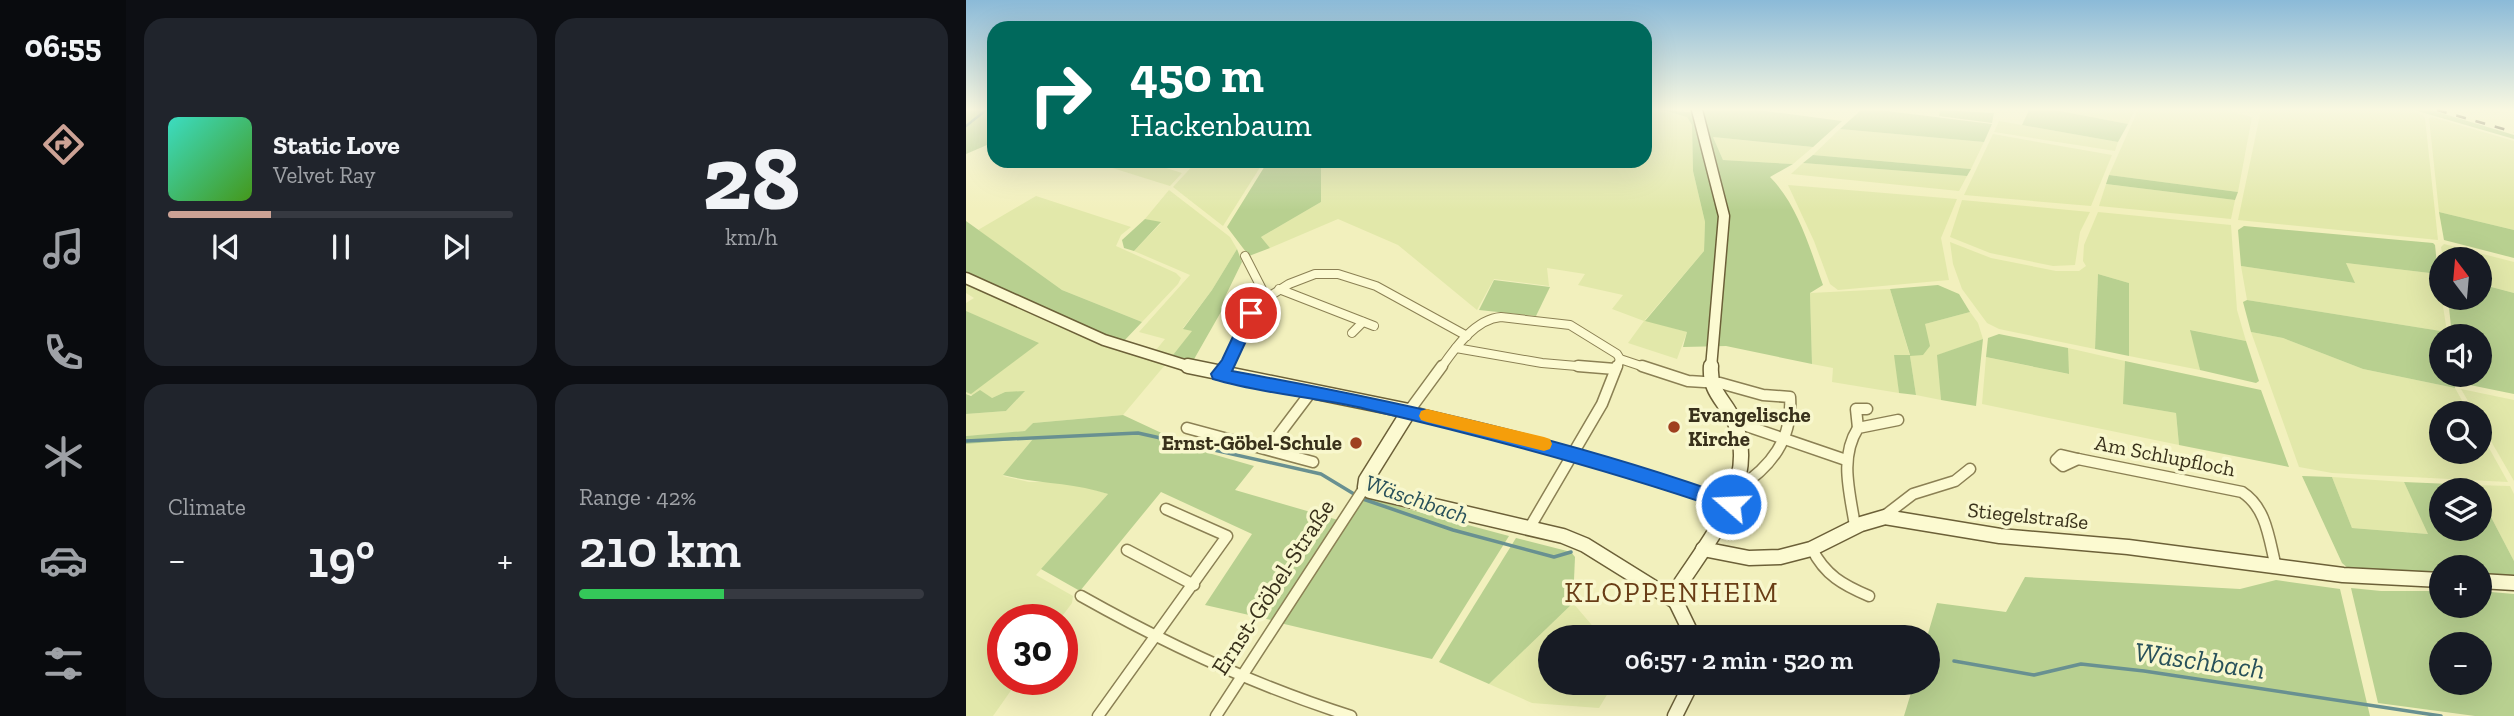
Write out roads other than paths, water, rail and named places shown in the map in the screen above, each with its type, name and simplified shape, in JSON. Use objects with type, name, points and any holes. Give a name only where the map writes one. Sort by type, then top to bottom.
[{"type":"street","points":[[1675,601],[1685,574],[1731,504],[1737,489],[1740,450],[1735,422],[1711,383],[1724,216],[1706,143]]},
{"type":"street","points":[[1245,256],[1266,297]]},
{"type":"street","points":[[1219,374],[1229,363],[1249,316],[1266,297],[1299,279],[1318,274],[1357,279],[1467,336]]},
{"type":"street","points":[[966,278],[1088,333],[1219,374],[1409,411],[1573,453],[1731,504]]},
{"type":"street","points":[[1279,289],[1374,326]]},
{"type":"street","points":[[1409,411],[1456,348],[1485,320],[1495,317],[1563,323],[1575,327],[1618,354],[1620,359],[1677,379],[1711,383],[1763,395],[1790,397],[1785,440],[1775,458],[1752,480],[1737,489]]},
{"type":"street","points":[[1352,333],[1363,322]]},
{"type":"street","points":[[1456,348],[1542,363],[1615,369]]},
{"type":"street","points":[[1530,527],[1602,404],[1620,359]]},
{"type":"street","points":[[1268,449],[1311,392]]},
{"type":"street","points":[[1855,526],[1846,460],[1851,439],[1858,428],[1856,409],[1867,409]]},
{"type":"street","name":"Ernst-Göbel-Straße","points":[[1216,716],[1361,493],[1366,480],[1409,411]]},
{"type":"street","points":[[1858,428],[1898,420]]},
{"type":"street","points":[[1735,422],[1846,460]]},
{"type":"street","points":[[1187,428],[1313,462]]},
{"type":"street","name":"Am Schlupfloch","points":[[2078,458],[2249,495],[2258,505],[2276,567]]},
{"type":"street","points":[[1882,517],[1900,502],[1924,489],[1960,481],[1970,469]]},
{"type":"street","points":[[1361,493],[1370,491],[1530,527],[1584,545],[1675,601],[1688,625]]},
{"type":"street","points":[[1097,716],[1156,639],[1227,536],[1166,509]]},
{"type":"street","name":"Stiegelstraße","points":[[1703,549],[1719,555],[1755,558],[1812,549],[1855,526],[1882,517],[1980,533],[2128,547],[2358,576]]},
{"type":"street","points":[[1812,549],[1826,573],[1836,582],[1869,596]]},
{"type":"street","points":[[1127,550],[1194,585]]},
{"type":"street","points":[[2358,576],[2429,579]]},
{"type":"street","points":[[2492,582],[2514,583]]},
{"type":"street","points":[[1081,596],[1156,639],[1240,679],[1321,712],[1351,716]]},
{"type":"street","points":[[1675,716],[1686,695]]},
{"type":"waterway","name":"Wäschbach","points":[[966,441],[1138,433],[1321,474],[1354,494]]},
{"type":"waterway","name":"Wäschbach","points":[[1360,498],[1453,530],[1554,557],[1571,552]]},
{"type":"waterway","name":"Wäschbach","points":[[1954,661],[2034,675],[2081,664],[2144,671],[2441,716]]},
{"type":"place","name":"Evangelische Kirche","points":[[1674,427]]},
{"type":"place","name":"Ernst-Göbel-Schule","points":[[1356,443]]},
{"type":"district","name":"KLOPPENHEIM","points":[[1672,592]]}]
